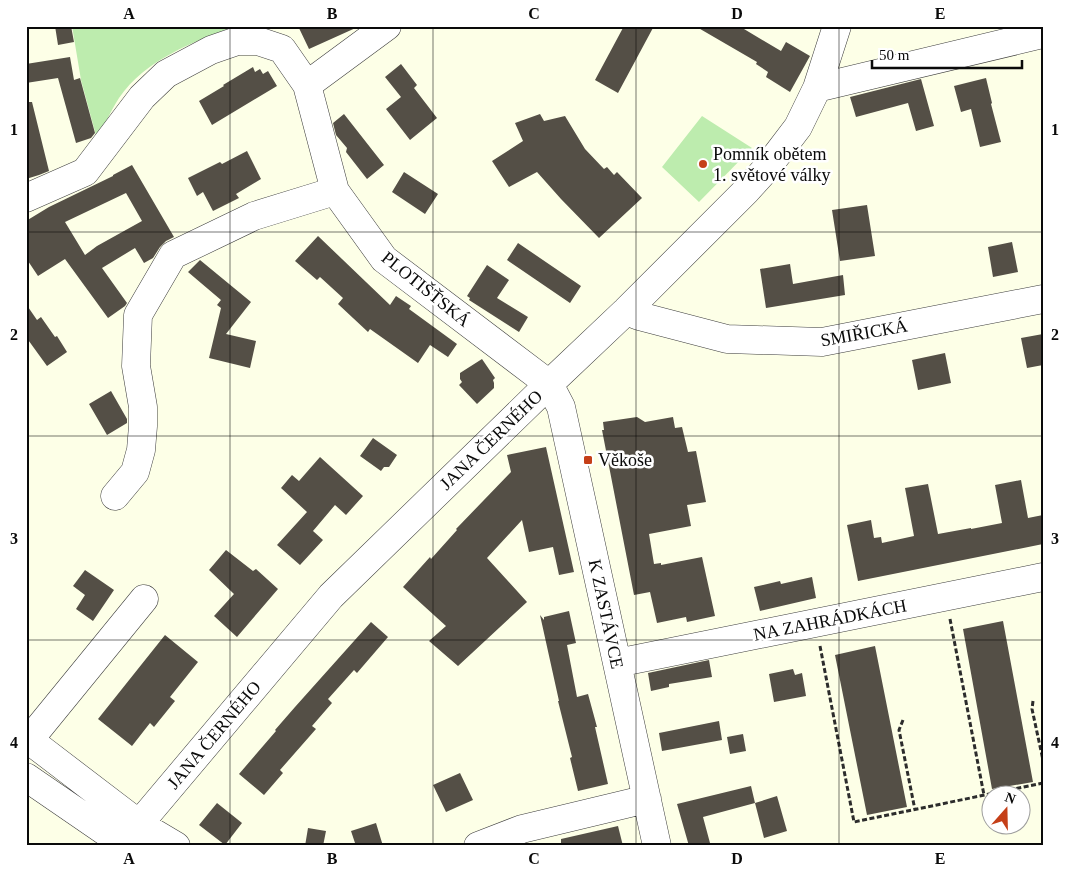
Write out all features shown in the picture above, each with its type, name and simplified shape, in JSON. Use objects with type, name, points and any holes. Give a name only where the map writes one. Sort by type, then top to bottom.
[{"type":"street","points":[[307,85],[387,26]]},
{"type":"street","name":"JANA ČERNÉHO","points":[[129,838],[332,596],[548,384],[626,311],[766,169],[798,127],[817,88],[837,26]]},
{"type":"street","points":[[817,88],[1043,34]]},
{"type":"street","name":"PLOTIŠŤSKÁ","points":[[26,198],[85,172],[142,97],[166,74],[211,50],[237,42],[258,41],[282,49],[307,85],[335,191],[384,259],[548,384]]},
{"type":"street","points":[[115,496],[135,472],[141,450],[143,407],[136,366],[138,315],[173,255],[254,216],[335,191]]},
{"type":"street","name":"SMIŘICKÁ","points":[[626,311],[727,338],[822,342],[1043,299]]},
{"type":"street","name":"K ZASTÁVCE","points":[[548,384],[562,407],[658,846]]},
{"type":"street","name":"NA ZAHRÁDKÁCH","points":[[617,663],[1043,577]]},
{"type":"street","points":[[129,838],[29,740],[144,598]]},
{"type":"street","points":[[26,777],[129,838],[176,846]]},
{"type":"street","points":[[478,846],[522,829],[647,799]]},
{"type":"path","points":[[950,618],[982,785]]},
{"type":"path","points":[[819,642],[854,822],[982,795]]},
{"type":"path","points":[[1033,701],[1032,709],[1043,760]]},
{"type":"path","points":[[903,720],[899,730],[915,810]]},
{"type":"green space","points":[[72,26],[236,26],[172,53],[143,73],[130,84],[119,98],[97,139],[81,80]]},
{"type":"green space","points":[[702,116],[752,148],[699,202],[662,167]]},
{"type":"building","points":[[55,26],[71,26],[74,42],[58,45]]},
{"type":"building","points":[[298,26],[360,26],[309,49]]},
{"type":"building","points":[[624,26],[654,26],[618,93],[595,80]]},
{"type":"building","points":[[695,26],[739,26],[781,51],[786,42],[810,56],[790,92],[766,77],[768,72],[756,64],[757,62]]},
{"type":"building","points":[[70,57],[74,80],[80,78],[95,133],[91,138],[76,143],[58,78],[26,83],[26,64]]},
{"type":"building","points":[[401,64],[417,85],[414,88],[437,118],[410,140],[386,109],[401,97],[385,77]]},
{"type":"building","points":[[253,67],[255,72],[260,69],[263,74],[268,71],[277,86],[212,125],[199,101]]},
{"type":"building","points":[[986,78],[1001,142],[980,147],[971,109],[961,112],[954,86]]},
{"type":"building","points":[[921,79],[934,126],[916,131],[908,103],[856,117],[850,97]]},
{"type":"building","points":[[26,102],[32,102],[49,171],[26,179]]},
{"type":"building","points":[[344,114],[384,165],[367,179],[346,152],[347,148],[336,135],[333,123]]},
{"type":"building","points":[[540,114],[544,121],[565,116],[585,149],[604,169],[607,167],[614,175],[617,172],[642,198],[599,238],[537,172],[509,187],[492,161],[523,141],[515,123]]},
{"type":"building","points":[[247,151],[261,179],[236,194],[239,198],[213,211],[203,192],[197,196],[188,178]]},
{"type":"building","points":[[132,165],[174,237],[166,241],[153,258],[144,263],[135,248],[102,268],[127,303],[108,318],[65,259],[38,276],[26,258],[26,221],[49,207]],"holes":[[[126,193],[142,221],[97,246],[85,255],[65,222]]]},
{"type":"building","points":[[404,172],[438,194],[425,214],[392,192]]},
{"type":"building","points":[[867,205],[875,256],[840,261],[832,210]]},
{"type":"building","points":[[318,236],[390,305],[396,296],[411,306],[409,309],[457,344],[448,357],[430,345],[418,363],[370,329],[368,332],[338,304],[343,298],[320,277],[317,280],[295,261]]},
{"type":"building","points":[[1012,242],[1018,272],[993,277],[988,247]]},
{"type":"building","points":[[518,243],[581,286],[570,303],[507,260]]},
{"type":"building","points":[[200,260],[251,302],[226,334],[256,341],[250,368],[209,358],[221,308],[217,305],[221,300],[188,272]]},
{"type":"building","points":[[790,264],[793,284],[843,275],[845,295],[766,308],[760,269]]},
{"type":"building","points":[[487,265],[509,280],[497,298],[528,317],[519,332],[469,300],[470,298],[467,296]]},
{"type":"building","points":[[26,304],[37,320],[41,317],[55,337],[57,336],[67,352],[47,366],[26,337]]},
{"type":"building","points":[[1043,334],[1043,365],[1027,368],[1021,338]]},
{"type":"building","points":[[945,353],[951,383],[918,390],[912,360]]},
{"type":"building","points":[[482,359],[495,378],[493,380],[494,388],[477,404],[459,385],[462,382],[460,373]]},
{"type":"building","points":[[111,391],[127,419],[127,423],[107,435],[89,404]]},
{"type":"building","points":[[637,417],[645,422],[673,417],[675,428],[682,427],[688,452],[696,451],[706,502],[687,505],[691,526],[649,534],[654,564],[661,563],[661,565],[702,557],[715,616],[687,622],[686,617],[657,623],[650,592],[634,595],[602,430],[604,430],[603,422]]},
{"type":"building","points":[[373,438],[397,455],[389,467],[384,467],[381,471],[360,456]]},
{"type":"building","points":[[546,447],[574,572],[559,575],[553,547],[529,552],[522,520],[487,558],[527,602],[458,666],[429,641],[446,626],[403,587],[511,472],[507,455]]},
{"type":"building","points":[[320,457],[363,496],[346,515],[335,505],[313,531],[323,540],[300,565],[277,545],[307,512],[281,488],[292,475],[299,481]]},
{"type":"building","points":[[1021,480],[1028,518],[1043,515],[1043,544],[858,581],[847,525],[871,520],[874,538],[881,537],[882,543],[914,536],[905,488],[928,484],[938,534],[1002,523],[995,485]]},
{"type":"building","points":[[226,550],[253,571],[256,569],[278,589],[237,637],[214,616],[234,594],[209,570]]},
{"type":"building","points":[[85,570],[114,590],[93,621],[76,609],[85,595],[73,586]]},
{"type":"building","points":[[812,577],[816,598],[760,611],[754,587],[780,581],[781,584]]},
{"type":"building","points":[[569,611],[576,643],[567,645],[577,697],[588,694],[597,727],[595,727],[608,784],[578,791],[540,615],[544,620],[544,617]]},
{"type":"building","points":[[1003,621],[1033,782],[991,784],[963,629]]},
{"type":"building","points":[[371,622],[388,637],[357,673],[354,670],[328,699],[332,703],[312,726],[316,729],[280,770],[283,773],[264,795],[239,774],[275,730]]},
{"type":"building","points":[[165,635],[198,662],[170,697],[175,701],[154,727],[150,723],[132,746],[98,719]]},
{"type":"building","points":[[875,646],[907,807],[867,815],[835,655]]},
{"type":"building","points":[[709,660],[712,677],[669,684],[669,687],[651,691],[648,673]]},
{"type":"building","points":[[793,669],[795,675],[802,673],[806,696],[774,702],[769,674]]},
{"type":"building","points":[[719,721],[722,740],[662,751],[659,733]]},
{"type":"building","points":[[743,734],[746,751],[730,754],[727,737]]},
{"type":"building","points":[[460,773],[473,800],[446,812],[433,785]]},
{"type":"building","points":[[751,786],[755,803],[703,817],[710,843],[702,846],[689,846],[677,804]]},
{"type":"building","points":[[777,796],[787,831],[764,838],[755,803]]},
{"type":"building","points":[[217,803],[242,823],[225,845],[199,825]]},
{"type":"building","points":[[376,823],[383,846],[356,846],[351,831]]},
{"type":"building","points":[[618,826],[623,846],[561,846],[561,839]]},
{"type":"building","points":[[308,828],[326,831],[323,846],[305,846]]},
{"type":"place","name":"Pomník obětem 1. světové války","points":[[703,164]]},
{"type":"place","name":"Věkoše","points":[[588,460]]}]
